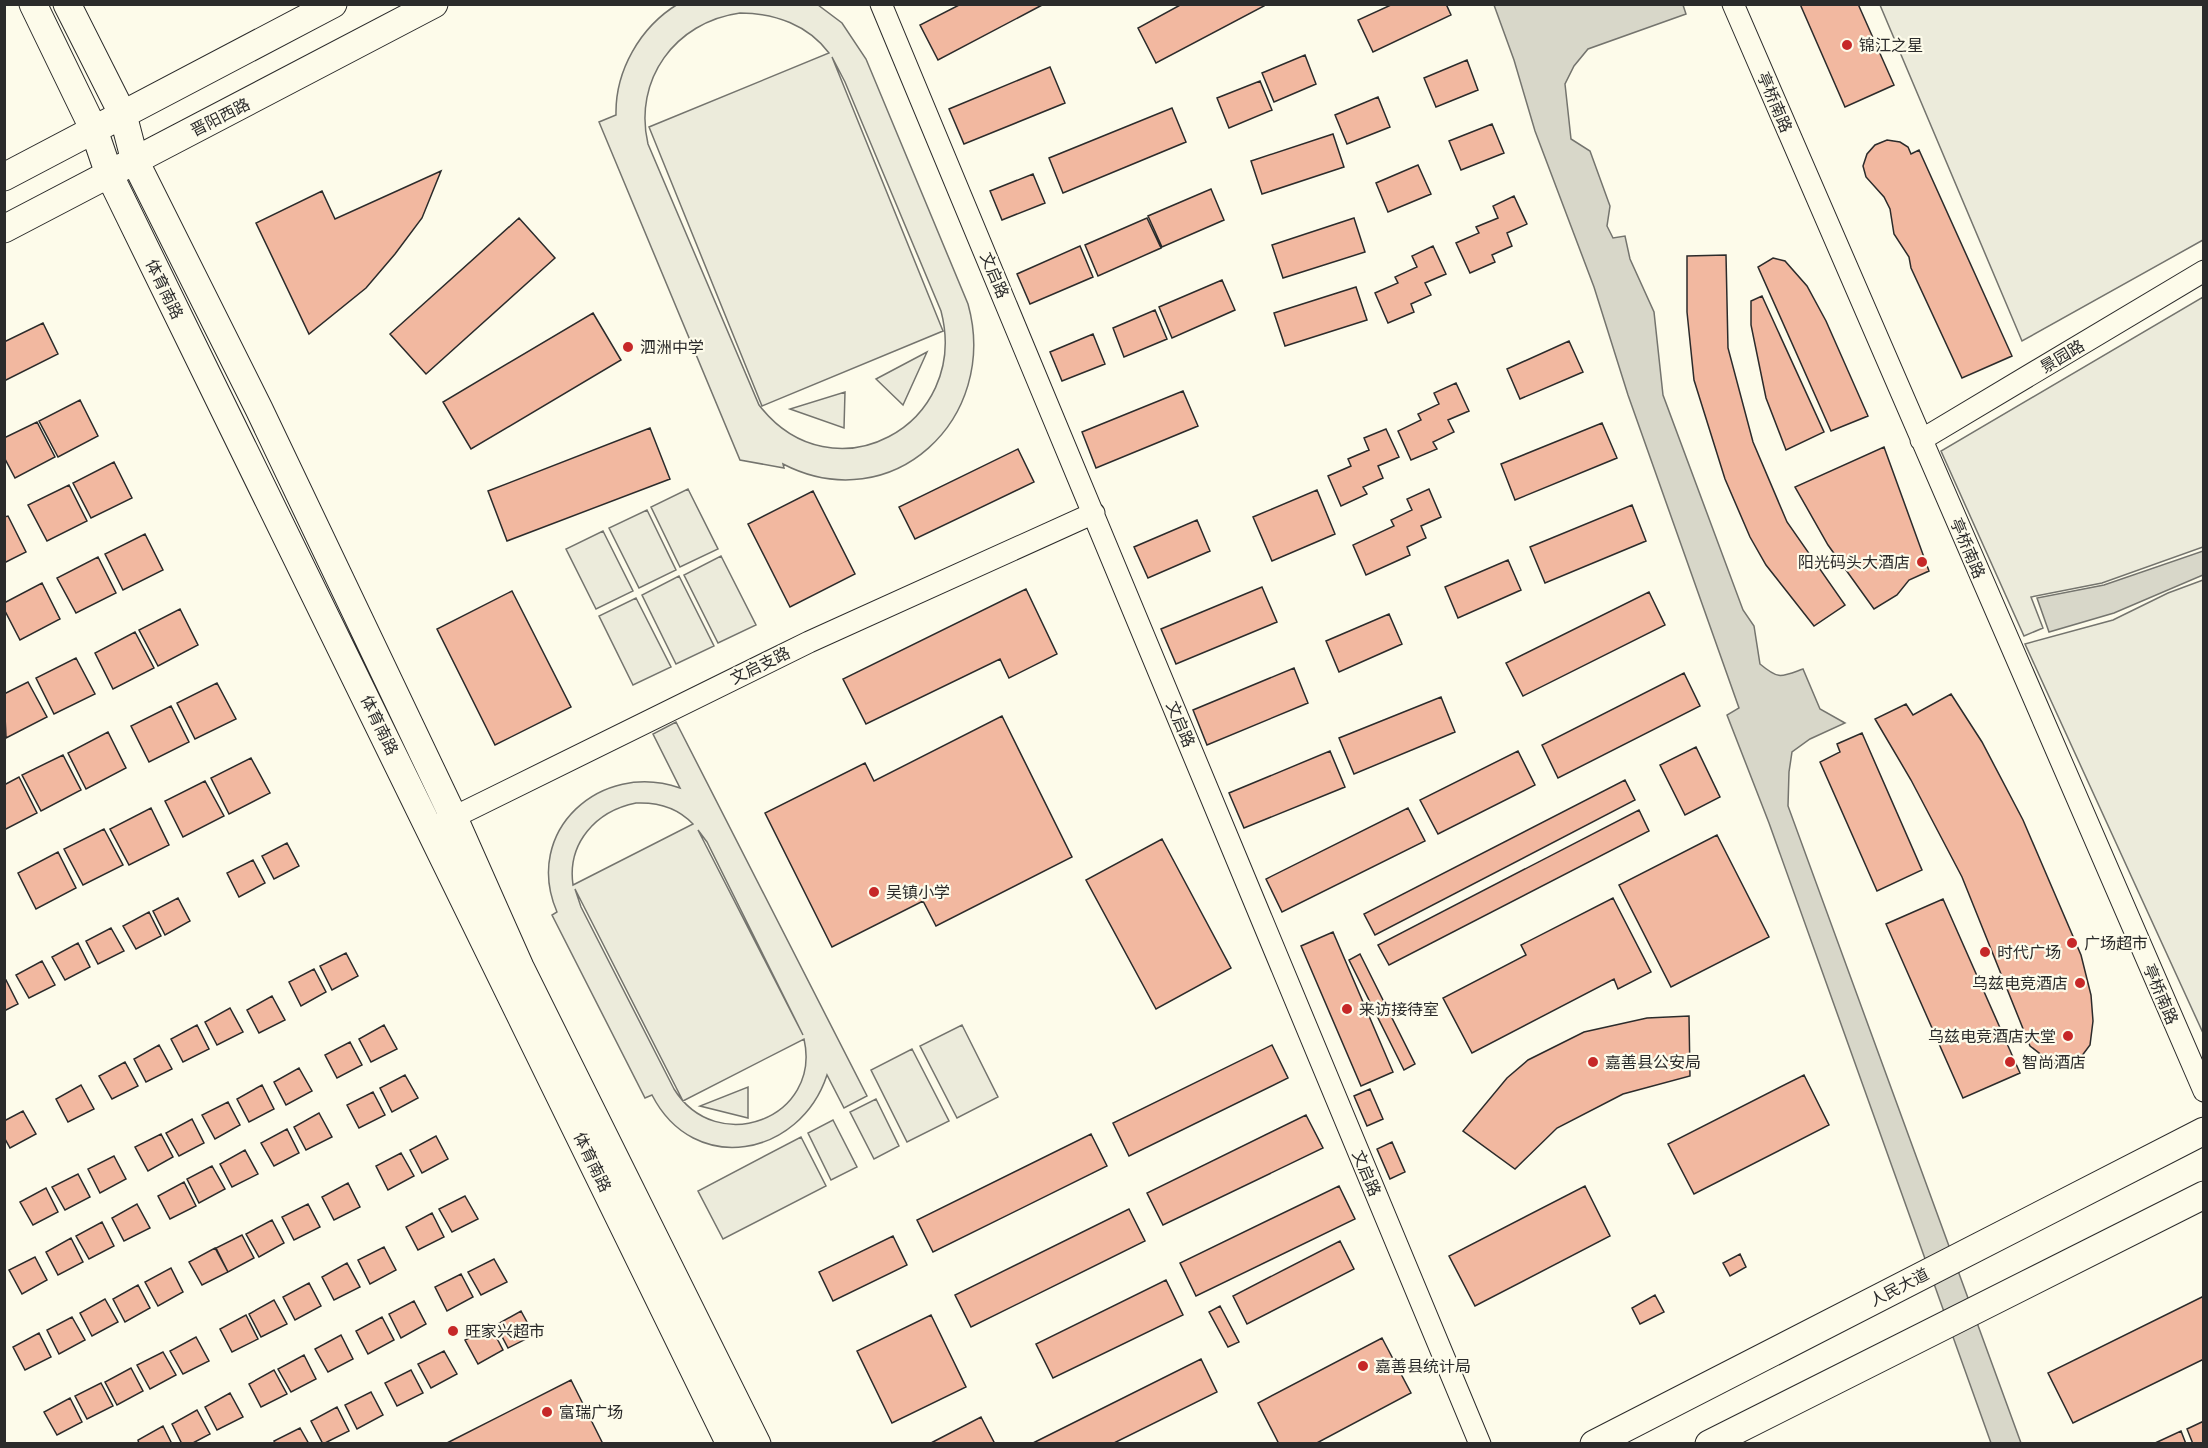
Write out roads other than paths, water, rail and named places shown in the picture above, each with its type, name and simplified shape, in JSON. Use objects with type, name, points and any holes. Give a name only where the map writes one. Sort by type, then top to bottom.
[{"type":"main road","name":"体育南路","points":[[33,4],[94,130],[109,174],[442,823],[520,967],[757,1443]]},
{"type":"main road","name":"体育南路","points":[[67,4],[123,115],[135,161],[259,409],[442,823],[730,1443]]},
{"type":"main road","points":[[4,177],[333,4]]},
{"type":"main road","name":"晋阳西路","points":[[4,229],[435,4]]},
{"type":"main road","name":"人民大道","points":[[1594,1443],[2204,1131]]},
{"type":"main road","points":[[1709,1443],[2204,1194]]},
{"type":"street","name":"文启路","points":[[881,4],[1480,1443]]},
{"type":"street","name":"亭桥南路","points":[[1733,4],[2204,1091]]},
{"type":"street","name":"景园路","points":[[1921,440],[2204,272]]},
{"type":"street","name":"文启支路","points":[[442,823],[809,642],[1094,513]]},
{"type":"place","name":"锦江之星","points":[[1847,45]]},
{"type":"place","name":"泗洲中学","points":[[628,347]]},
{"type":"place","name":"阳光码头大酒店","points":[[1922,562]]},
{"type":"place","name":"吴镇小学","points":[[874,892]]},
{"type":"place","name":"广场超市","points":[[2072,943]]},
{"type":"place","name":"时代广场","points":[[1985,952]]},
{"type":"place","name":"乌兹电竞酒店","points":[[2080,983]]},
{"type":"place","name":"来访接待室","points":[[1347,1009]]},
{"type":"place","name":"乌兹电竞酒店大堂","points":[[2068,1036]]},
{"type":"place","name":"嘉善县公安局","points":[[1593,1062]]},
{"type":"place","name":"智尚酒店","points":[[2010,1062]]},
{"type":"place","name":"旺家兴超市","points":[[453,1331]]},
{"type":"place","name":"嘉善县统计局","points":[[1363,1366]]},
{"type":"place","name":"富瑞广场","points":[[547,1412]]}]
